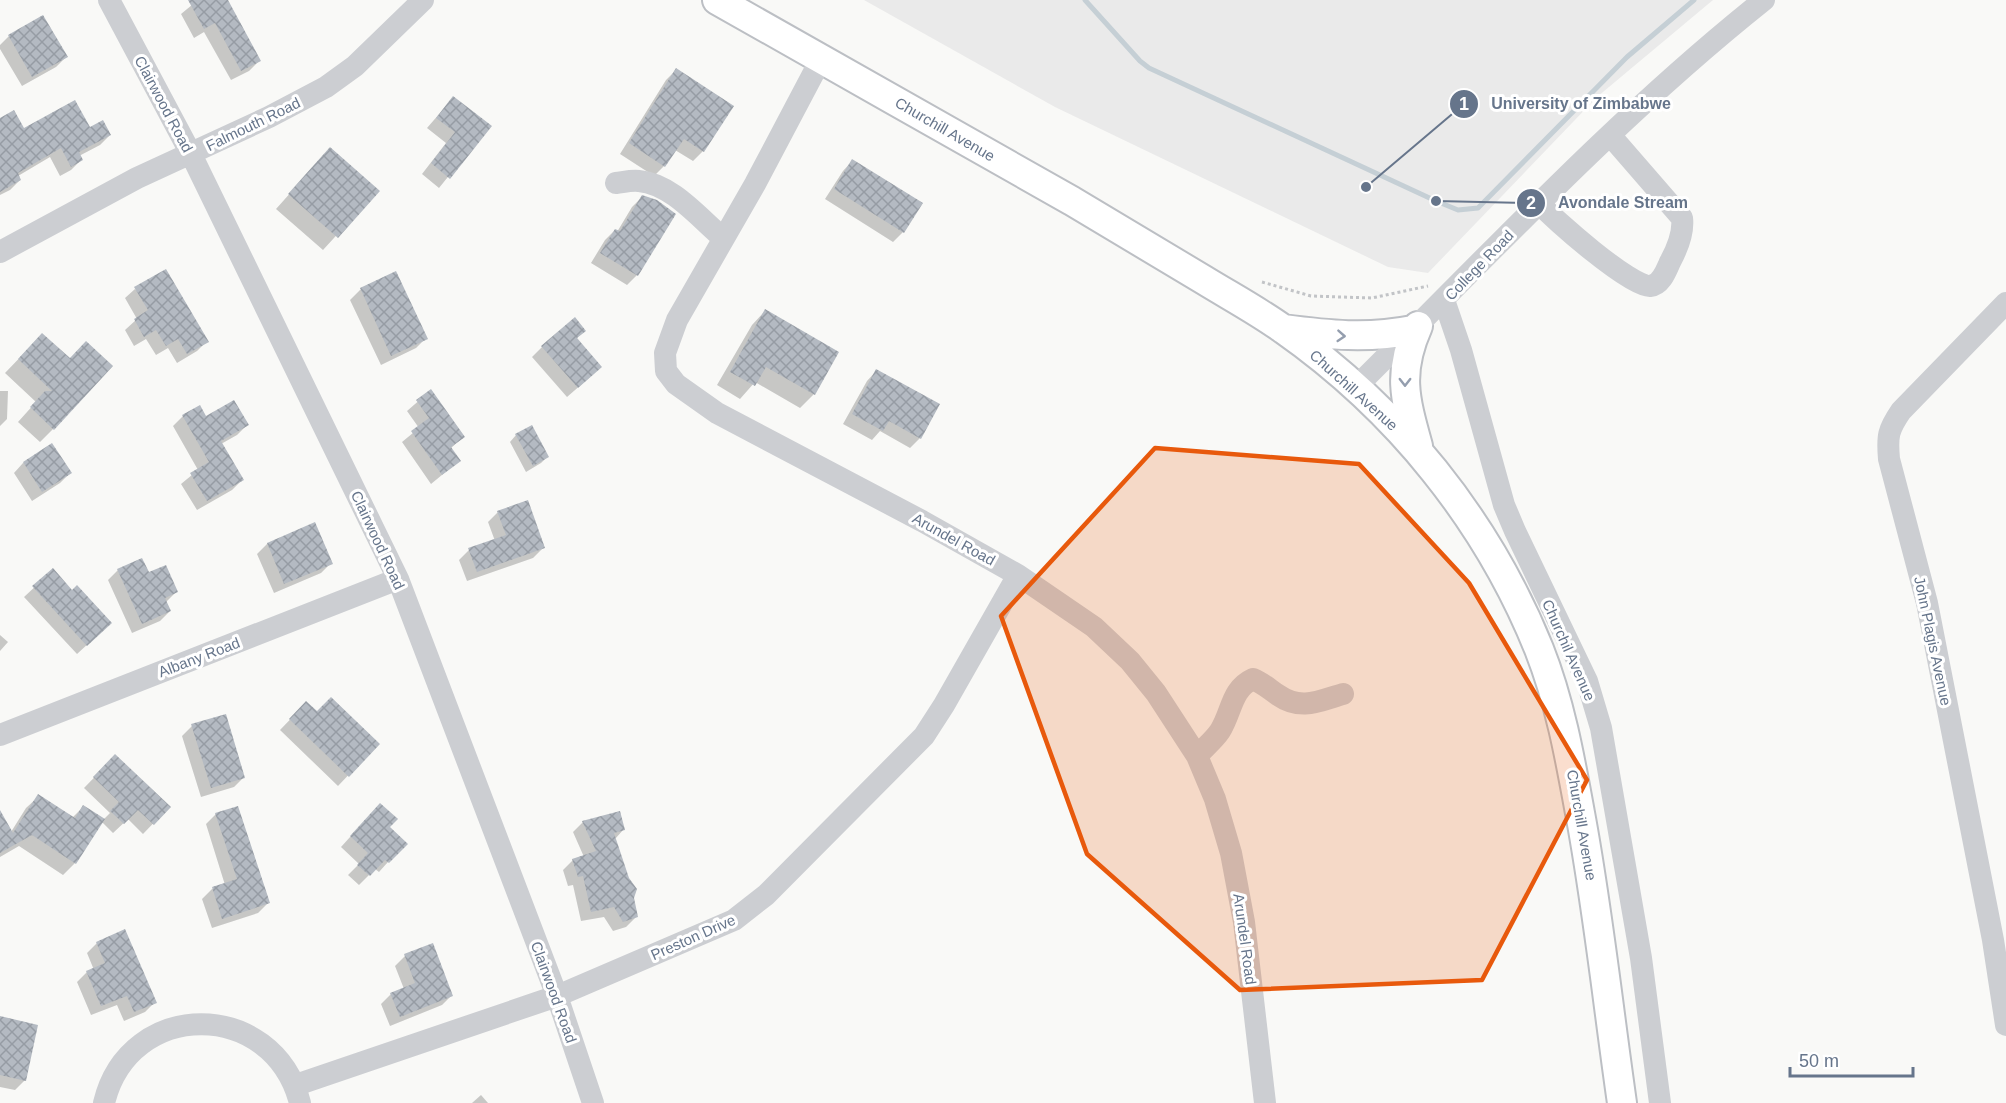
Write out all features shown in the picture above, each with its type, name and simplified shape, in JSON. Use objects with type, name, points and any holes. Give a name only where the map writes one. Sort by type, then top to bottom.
[{"type":"main road","name":"Churchill Avenue","points":[[717,0],[1107,222],[1283,329],[1356,387],[1398,427],[1452,493],[1500,566],[1540,652],[1556,700],[1570,755],[1591,871],[1622,1103]]},
{"type":"main road","points":[[1283,329],[1349,337],[1391,335],[1415,328]]},
{"type":"main road","points":[[1415,328],[1407,353],[1404,382],[1406,403],[1420,455]]},
{"type":"street","name":"Clairwood Road","points":[[109,0],[191,154],[398,579],[557,996],[593,1103]]},
{"type":"street","name":"Falmouth Road","points":[[0,252],[137,178],[278,113],[326,87],[355,66],[423,0]]},
{"type":"street","name":"College Road","points":[[1356,387],[1415,328],[1439,292],[1539,203],[1720,35],[1764,0]]},
{"type":"street","name":"Arundel Road","points":[[821,59],[755,184],[677,320],[665,353],[666,371],[676,384],[717,413],[1018,574],[1094,627],[1130,661],[1156,693],[1197,756],[1215,799],[1231,853],[1244,922],[1265,1103]]},
{"type":"street","points":[[1539,203],[1564,228],[1629,277],[1645,285],[1652,286],[1659,282],[1677,249],[1683,226],[1682,218],[1610,135]]},
{"type":"street","points":[[616,183],[642,181],[664,189],[723,238]]},
{"type":"street","name":"Churchil Avenue","points":[[1439,292],[1461,350],[1504,506],[1587,681],[1601,728],[1641,958],[1660,1103]]},
{"type":"street","name":"John Plagis Avenue","points":[[2006,303],[1901,411],[1887,435],[1889,459],[1926,603],[2000,941],[2006,1025]]},
{"type":"street","name":"Preston Drive","points":[[105,1103],[117,1071],[137,1047],[164,1031],[194,1023],[226,1026],[255,1038],[279,1058],[298,1094],[557,996],[721,927],[752,908],[924,736],[1018,574]]},
{"type":"street","name":"Albany Road","points":[[0,735],[398,579]]},
{"type":"street","points":[[1197,756],[1218,733],[1226,719],[1232,699],[1244,683],[1253,679],[1261,682],[1290,703],[1306,705],[1343,694]]},
{"type":"street","points":[[1609,1017],[1647,1012]]},
{"type":"path","points":[[1262,282],[1311,296],[1372,298],[1439,292]]},
{"type":"highlighted area","points":[[1155,448],[1359,464],[1469,583],[1587,780],[1482,980],[1240,990],[1087,854],[1001,616]]},
{"type":"shaded area","points":[[864,0],[1713,0],[1597,97],[1428,273],[1388,267],[1055,107]]},
{"type":"building","points":[[188,0],[228,0],[261,61],[241,71],[215,23],[204,29]]},
{"type":"building","points":[[43,15],[68,57],[32,77],[8,35]]},
{"type":"building","points":[[676,68],[734,106],[704,152],[684,139],[665,167],[629,143]]},
{"type":"building","points":[[453,96],[492,126],[450,179],[431,163],[455,132],[436,118]]},
{"type":"building","points":[[75,100],[90,127],[103,120],[111,135],[79,152],[83,160],[71,167],[61,148],[18,173],[21,180],[0,192],[0,118],[14,110],[24,128]]},
{"type":"building","points":[[330,147],[380,191],[338,238],[288,194]]},
{"type":"building","points":[[852,159],[923,203],[904,233],[834,189]]},
{"type":"building","points":[[642,195],[657,200],[676,214],[638,276],[600,253],[615,229],[620,231]]},
{"type":"building","points":[[166,269],[209,342],[187,354],[178,339],[166,346],[156,330],[144,337],[134,319],[148,310],[134,287]]},
{"type":"building","points":[[396,271],[428,339],[391,356],[360,288]]},
{"type":"building","points":[[765,309],[839,352],[815,395],[766,367],[755,386],[730,372]]},
{"type":"building","points":[[575,317],[586,331],[577,338],[602,367],[578,388],[541,346]]},
{"type":"building","points":[[42,333],[70,358],[86,341],[113,366],[54,430],[30,407],[45,391],[52,391],[18,359]]},
{"type":"building","points":[[876,369],[940,404],[921,439],[889,421],[883,431],[852,414]]},
{"type":"building","points":[[431,389],[465,437],[451,447],[461,461],[442,475],[411,431],[429,418],[416,400]]},
{"type":"building","points":[[234,400],[249,425],[221,441],[244,480],[207,501],[190,473],[209,462],[182,415],[200,405],[206,416]]},
{"type":"building","points":[[532,425],[549,457],[533,466],[515,434]]},
{"type":"building","points":[[52,443],[72,473],[42,492],[23,462]]},
{"type":"building","points":[[528,500],[545,548],[477,572],[468,548],[506,535],[497,511]]},
{"type":"building","points":[[315,522],[333,564],[284,584],[267,543]]},
{"type":"building","points":[[142,558],[149,572],[166,565],[178,592],[165,598],[171,611],[142,624],[117,569]]},
{"type":"building","points":[[53,568],[72,590],[77,585],[112,623],[87,646],[32,586]]},
{"type":"building","points":[[331,697],[380,744],[349,777],[289,719],[306,701],[317,711]]},
{"type":"building","points":[[226,714],[245,778],[211,788],[191,724]]},
{"type":"building","points":[[115,754],[171,807],[154,825],[138,810],[124,824],[110,811],[119,802],[93,777]]},
{"type":"building","points":[[38,794],[75,818],[83,805],[105,819],[76,864],[32,835],[0,853],[0,810],[13,833]]},
{"type":"building","points":[[380,803],[398,819],[390,827],[408,844],[389,863],[385,860],[370,876],[357,865],[368,853],[350,836]]},
{"type":"building","points":[[238,806],[270,903],[222,919],[212,887],[237,879],[215,813]]},
{"type":"building","points":[[620,811],[625,830],[614,833],[629,878],[637,889],[634,898],[638,917],[623,922],[614,907],[591,912],[583,876],[578,877],[572,859],[596,851],[582,821]]},
{"type":"building","points":[[125,929],[157,1003],[134,1012],[127,996],[101,1006],[86,971],[105,963],[96,942]]},
{"type":"building","points":[[433,943],[453,996],[400,1017],[390,993],[415,983],[404,954]]},
{"type":"building","points":[[0,1016],[38,1025],[26,1081],[0,1075]]},
{"type":"waterway","points":[[1085,0],[1149,68],[1458,210],[1478,208],[1627,57],[1694,0]]},
{"type":"place","name":"University of Zimbabwe","points":[[1366,187]]},
{"type":"place","name":"Avondale Stream","points":[[1436,201]]}]
